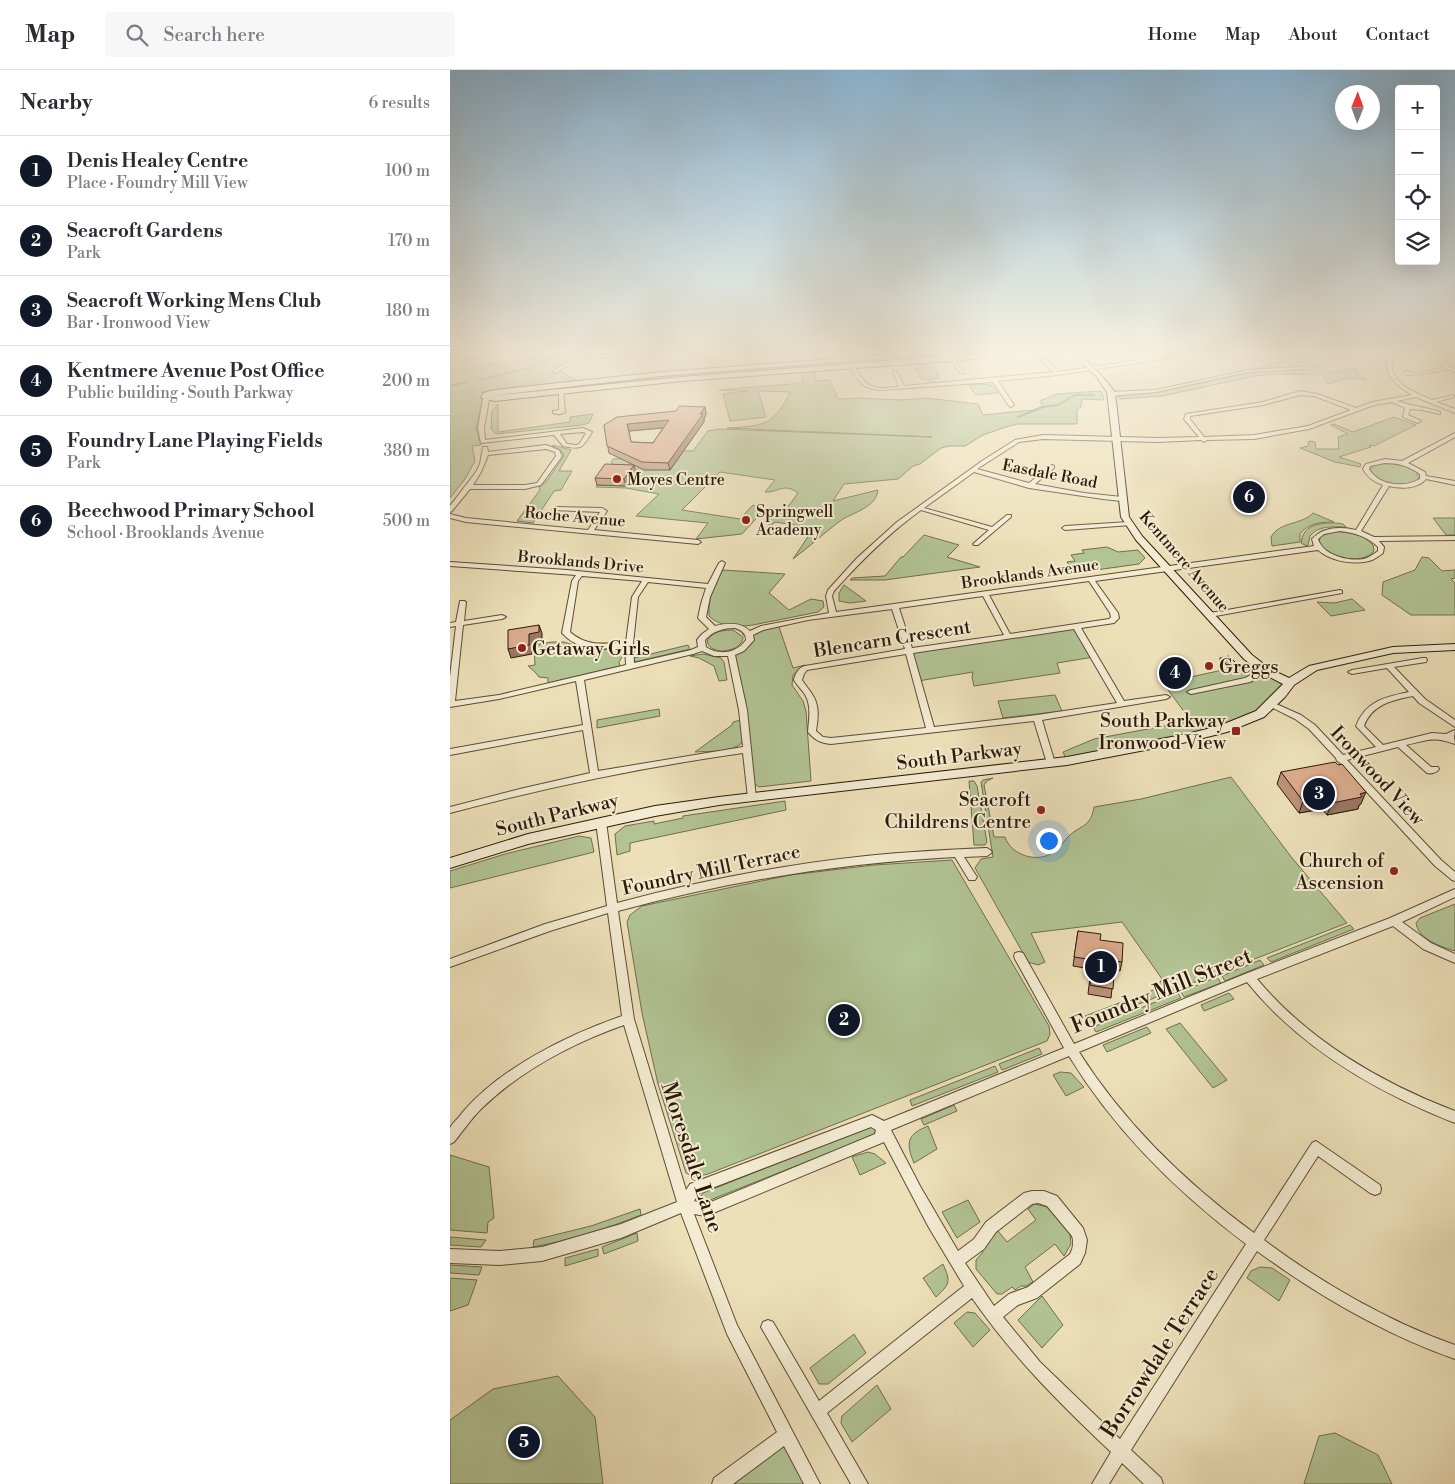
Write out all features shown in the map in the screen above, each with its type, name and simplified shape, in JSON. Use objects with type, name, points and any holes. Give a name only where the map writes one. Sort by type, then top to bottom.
[{"type":"street","points":[[450,510],[468,487],[486,454],[481,428],[483,417]]},
{"type":"street","name":"Kentmere Avenue","points":[[1114,417],[1122,499],[1129,524],[1167,569],[1248,657],[1266,671],[1290,683]]},
{"type":"street","points":[[1187,417],[1204,440]]},
{"type":"street","points":[[834,614],[829,596],[835,584],[878,542],[919,508],[1011,444],[1025,439],[1043,437],[1204,440],[1254,437],[1309,427],[1337,417]]},
{"type":"street","points":[[1408,417],[1418,421]]},
{"type":"street","points":[[483,442],[583,430],[589,432],[582,444],[575,447],[565,445],[558,435],[554,434]]},
{"type":"street","points":[[1403,463],[1455,435]]},
{"type":"street","points":[[468,487],[525,487],[539,484],[559,456],[557,451],[546,446],[486,454]]},
{"type":"street","points":[[1424,477],[1422,482],[1415,485],[1400,486],[1387,484],[1370,476],[1366,471],[1366,467],[1380,461],[1403,463],[1417,468],[1424,477],[1455,483]]},
{"type":"street","points":[[1029,486],[1052,467]]},
{"type":"street","name":"Easdale Road","points":[[973,470],[1029,486],[1081,495],[1122,499]]},
{"type":"street","points":[[1358,531],[1387,484]]},
{"type":"street","points":[[919,508],[993,529]]},
{"type":"street","points":[[556,509],[604,511],[590,531]]},
{"type":"street","name":"Roche Avenue","points":[[450,516],[466,520],[698,542]]},
{"type":"street","points":[[976,544],[1009,516]]},
{"type":"street","points":[[1065,528],[1129,524]]},
{"type":"street","points":[[1340,529],[1358,531],[1374,539],[1381,547],[1381,552],[1373,559],[1360,561],[1333,557],[1317,548],[1314,542],[1319,532],[1340,529]]},
{"type":"street","points":[[1374,539],[1455,538]]},
{"type":"street","name":"Brooklands Avenue","points":[[749,634],[761,628],[834,614],[1317,548]]},
{"type":"street","points":[[714,629],[702,618],[704,601],[722,563]]},
{"type":"street","name":"Brooklands Drive","points":[[450,564],[710,586]]},
{"type":"street","points":[[580,574],[575,581],[566,633],[580,645],[629,644]]},
{"type":"street","points":[[985,594],[1008,636],[1111,621],[1114,618],[1114,613],[1091,579]]},
{"type":"street","points":[[630,667],[629,644],[635,597],[646,580]]},
{"type":"street","points":[[1210,615],[1340,592]]},
{"type":"street","points":[[462,602],[451,704],[499,696],[630,667],[693,652],[702,648],[717,654],[731,653],[748,645],[750,640],[749,634],[735,626],[714,629],[704,636],[701,644],[702,648]]},
{"type":"street","points":[[895,606],[910,651],[931,730]]},
{"type":"street","points":[[450,625],[502,617]]},
{"type":"street","points":[[1076,627],[1122,705]]},
{"type":"street","name":"Blencarn Crescent","points":[[821,740],[812,732],[814,712],[811,697],[799,684],[800,672],[805,668],[1008,636]]},
{"type":"street","name":"South Parkway","points":[[450,863],[528,839],[655,811],[1052,763],[1104,755],[1204,734],[1253,718],[1271,705],[1290,683],[1314,668],[1340,660],[1393,650],[1455,647]]},
{"type":"street","points":[[731,653],[743,710],[752,798]]},
{"type":"street","points":[[1352,672],[1423,660]]},
{"type":"street","points":[[1388,665],[1415,693],[1455,724]]},
{"type":"street","points":[[1192,692],[1247,680],[1266,671]]},
{"type":"street","points":[[580,678],[594,774]]},
{"type":"street","points":[[1382,749],[1360,726],[1361,720],[1382,701],[1415,693]]},
{"type":"street","name":"South Parkway","points":[[821,740],[831,741],[1037,718],[1166,697]]},
{"type":"street","name":"Ironwood View","points":[[1271,705],[1312,727],[1438,862],[1455,877]]},
{"type":"street","points":[[1037,718],[1052,763]]},
{"type":"street","points":[[450,752],[587,726]]},
{"type":"street","points":[[1340,759],[1432,736],[1452,737]]},
{"type":"street","points":[[1400,744],[1430,771],[1435,769]]},
{"type":"street","name":"South Parkway","points":[[450,810],[594,774],[748,749]]},
{"type":"street","name":"Moresdale Lane","points":[[601,822],[628,1019],[684,1205],[732,1329],[812,1484]]},
{"type":"street","name":"Foundry Mill Terrace","points":[[450,962],[501,942],[613,907],[705,885],[857,860],[987,852]]},
{"type":"street","points":[[958,854],[972,878]]},
{"type":"street","name":"Foundry Mill Street","points":[[450,1256],[500,1258],[542,1254],[621,1231],[684,1205],[695,1188],[872,1121],[883,1126],[1394,920],[1455,893]]},
{"type":"street","points":[[1394,920],[1427,946],[1455,959]]},
{"type":"street","points":[[1019,956],[1089,1076],[1121,1119],[1161,1165],[1210,1209],[1255,1243],[1304,1276],[1362,1310],[1431,1344],[1455,1352]]},
{"type":"street","points":[[1249,977],[1275,1008],[1310,1037],[1349,1064],[1391,1089],[1455,1118]]},
{"type":"street","points":[[450,1138],[482,1101],[544,1056],[599,1028],[628,1019]]},
{"type":"street","points":[[883,1126],[927,1213],[973,1288],[1035,1367],[1155,1484]]},
{"type":"street","name":"Foundry Mill Street","points":[[684,1205],[706,1210],[880,1138],[883,1126]]},
{"type":"street","name":"Borrowdale Terrace","points":[[1100,1484],[1316,1147],[1375,1189]]},
{"type":"street","points":[[956,1261],[979,1244],[991,1226],[1029,1198],[1047,1198],[1078,1233],[1080,1247],[1074,1259],[1032,1293],[1014,1299],[994,1315]]},
{"type":"street","points":[[818,1412],[973,1288]]},
{"type":"street","points":[[768,1327],[860,1484]]},
{"type":"street","points":[[720,1484],[786,1436]]},
{"type":"green space","points":[[450,417],[479,417],[476,427],[481,445],[472,446],[475,461],[465,479],[450,498]]},
{"type":"green space","points":[[492,417],[498,417],[498,432],[570,422],[570,417],[592,417],[589,423],[582,425],[496,434],[491,429]]},
{"type":"green space","points":[[729,417],[766,417],[730,421]]},
{"type":"green space","points":[[1077,417],[1077,424],[1017,424],[983,435],[965,446],[941,448],[920,464],[913,466],[898,479],[844,484],[833,501],[878,490],[869,505],[840,521],[793,559],[814,528],[775,522],[768,524],[776,512],[787,508],[798,493],[789,488],[765,492],[775,480],[720,472],[682,510],[740,519],[753,505],[763,511],[742,534],[696,539],[708,523],[636,516],[659,494],[626,488],[596,487],[597,485],[626,486],[637,470],[623,469],[615,466],[611,462],[613,459],[673,451],[693,451],[708,431],[719,429],[932,437],[727,428],[759,425],[773,418]]},
{"type":"green space","points":[[1394,417],[1416,425],[1374,446],[1371,445],[1369,446],[1371,447],[1339,457],[1361,464],[1360,467],[1335,462],[1300,448],[1308,446],[1309,441],[1315,442],[1316,449],[1339,449],[1338,437],[1348,434],[1331,425],[1334,424],[1353,432]]},
{"type":"green space","points":[[553,445],[571,450],[559,471],[572,471],[561,490],[554,491],[533,523],[517,521],[540,490],[539,487],[546,482],[564,456],[562,451]]},
{"type":"green space","points":[[1391,463],[1403,465],[1416,471],[1419,479],[1407,484],[1393,484],[1379,479],[1370,470],[1375,464]]},
{"type":"green space","points":[[1313,513],[1334,522],[1320,523],[1307,527],[1300,534],[1300,542],[1272,546],[1271,537],[1275,532],[1280,528],[1303,520]]},
{"type":"green space","points":[[1433,518],[1455,518],[1455,535],[1446,535]]},
{"type":"green space","points":[[1319,524],[1343,524],[1346,527],[1322,528],[1310,536],[1307,546],[1301,543],[1304,533],[1311,527]]},
{"type":"green space","points":[[1333,532],[1344,532],[1360,536],[1373,545],[1374,551],[1368,556],[1361,558],[1353,559],[1336,556],[1328,552],[1319,541],[1321,536]]},
{"type":"green space","points":[[924,535],[959,545],[947,557],[980,567],[885,580],[850,580],[852,578],[885,576],[901,557]]},
{"type":"green space","points":[[1107,547],[1118,552],[1138,550],[1145,558],[1139,564],[1074,573],[1067,562],[1075,561],[1071,555],[1084,553],[1082,550]]},
{"type":"green space","points":[[1422,557],[1429,558],[1442,571],[1455,570],[1455,578],[1451,579],[1455,583],[1455,615],[1411,615],[1382,595],[1383,582],[1415,570]]},
{"type":"green space","points":[[723,570],[785,574],[769,593],[789,610],[811,599],[823,601],[824,607],[818,612],[753,625],[735,626],[718,622],[709,616],[709,609],[712,591]]},
{"type":"green space","points":[[844,585],[866,601],[850,603],[839,601],[839,593]]},
{"type":"green space","points":[[1352,599],[1365,610],[1331,616],[1317,602],[1334,603]]},
{"type":"green space","points":[[778,624],[793,668],[805,665],[793,675],[792,685],[803,701],[806,711],[811,781],[759,787],[752,782],[731,657],[742,649],[750,635]]},
{"type":"green space","points":[[1077,627],[1094,657],[1057,663],[1060,673],[974,686],[973,672],[918,681],[910,651]]},
{"type":"green space","points":[[733,630],[743,637],[742,642],[738,646],[726,651],[720,651],[709,646],[707,641],[715,633]]},
{"type":"green space","points":[[564,642],[589,650],[622,649],[620,666],[548,683],[548,678],[539,677],[528,666],[535,665],[534,645]]},
{"type":"green space","points":[[688,645],[690,649],[635,662],[634,658]]},
{"type":"green space","points":[[703,654],[721,658],[724,662],[727,680],[719,681],[714,666],[699,658],[690,656]]},
{"type":"green space","points":[[1255,663],[1290,683],[1281,695],[1240,723],[1067,761],[1063,752],[1094,739],[1191,721],[1163,683]]},
{"type":"green space","points":[[1055,695],[1062,711],[1003,718],[998,701]]},
{"type":"green space","points":[[659,709],[660,716],[597,728],[597,720]]},
{"type":"green space","points":[[741,720],[743,742],[738,746],[720,751],[695,752],[732,725],[733,722]]},
{"type":"green space","points":[[1231,777],[1292,858],[1347,923],[1090,1023],[1085,1016],[1156,989],[1162,979],[1122,922],[1031,933],[1045,962],[1038,965],[1028,962],[975,868],[981,859],[993,857],[981,782],[993,778],[984,785],[994,837],[1005,837],[1013,849],[1025,856],[1040,857],[1054,852],[1070,835],[1085,825],[1093,814],[1094,807],[1141,799]]},
{"type":"green space","points":[[969,781],[974,781],[977,786],[987,842],[985,845],[974,845]]},
{"type":"green space","points":[[785,801],[786,810],[630,843],[630,851],[617,855],[615,834],[625,826],[654,821],[654,824],[683,818],[683,816]]},
{"type":"green space","points":[[579,836],[591,838],[594,852],[450,888],[450,871],[505,854]]},
{"type":"green space","points":[[952,860],[1049,1026],[1050,1034],[1047,1041],[708,1174],[695,1177],[686,1173],[658,1084],[642,1013],[627,922],[630,915],[642,906],[790,875],[874,865]]},
{"type":"green space","points":[[1455,904],[1455,951],[1431,942],[1421,934],[1416,923],[1420,918]]},
{"type":"green space","points":[[1350,925],[1354,929],[1271,962],[1267,958]]},
{"type":"green space","points":[[1260,960],[1264,965],[1225,981],[1222,976]]},
{"type":"green space","points":[[1217,977],[1221,983],[1184,997],[1181,992]]},
{"type":"green space","points":[[1178,993],[1181,998],[1096,1032],[1093,1027]]},
{"type":"green space","points":[[1229,993],[1234,999],[1204,1011],[1201,1005]]},
{"type":"green space","points":[[1180,1023],[1227,1080],[1213,1088],[1166,1029]]},
{"type":"green space","points":[[1147,1027],[1151,1033],[1107,1052],[1103,1045]]},
{"type":"green space","points":[[1039,1048],[1042,1054],[1002,1070],[999,1064]]},
{"type":"green space","points":[[995,1066],[998,1072],[912,1106],[910,1100]]},
{"type":"green space","points":[[1060,1072],[1071,1073],[1084,1087],[1066,1096],[1053,1075]]},
{"type":"green space","points":[[954,1105],[957,1111],[924,1125],[921,1119]]},
{"type":"green space","points":[[871,1126],[876,1129],[874,1135],[705,1202],[700,1200],[703,1193]]},
{"type":"green space","points":[[928,1126],[937,1149],[914,1163],[911,1156],[910,1140],[916,1132]]},
{"type":"green space","points":[[868,1152],[875,1154],[886,1163],[860,1175],[852,1157]]},
{"type":"green space","points":[[450,1155],[489,1167],[494,1218],[488,1222],[487,1233],[450,1230]]},
{"type":"green space","points":[[968,1200],[980,1222],[957,1238],[942,1212]]},
{"type":"green space","points":[[1035,1204],[1047,1207],[1070,1234],[1071,1244],[1064,1256],[1055,1244],[1025,1267],[1033,1282],[1015,1290],[1012,1287],[1002,1294],[997,1294],[976,1269],[976,1260],[983,1252],[981,1250],[990,1237],[998,1231],[1007,1242],[1036,1220],[1028,1209]]},
{"type":"green space","points":[[640,1209],[641,1215],[615,1225],[533,1247],[534,1240],[591,1226]]},
{"type":"green space","points":[[637,1233],[638,1241],[604,1254],[602,1247]]},
{"type":"green space","points":[[450,1237],[486,1240],[481,1247],[450,1245]]},
{"type":"green space","points":[[598,1249],[598,1256],[565,1266],[565,1258]]},
{"type":"green space","points":[[943,1264],[948,1282],[936,1297],[923,1278]]},
{"type":"green space","points":[[450,1265],[482,1267],[479,1275],[450,1273]]},
{"type":"green space","points":[[1260,1267],[1272,1268],[1290,1280],[1279,1301],[1247,1278],[1251,1271]]},
{"type":"green space","points":[[450,1278],[477,1280],[468,1305],[450,1311]]},
{"type":"green space","points":[[1042,1296],[1063,1325],[1042,1348],[1018,1320]]},
{"type":"green space","points":[[967,1312],[975,1313],[990,1330],[973,1347],[954,1323]]},
{"type":"green space","points":[[854,1334],[866,1353],[828,1384],[819,1384],[810,1368]]},
{"type":"green space","points":[[558,1376],[595,1417],[603,1484],[450,1484],[450,1420],[493,1389]]},
{"type":"green space","points":[[877,1385],[891,1409],[852,1442],[841,1423],[842,1416]]},
{"type":"green space","points":[[1335,1433],[1378,1455],[1392,1484],[1304,1484],[1319,1436]]},
{"type":"green space","points":[[785,1436],[812,1484],[720,1484]]},
{"type":"building","points":[[617,417],[701,417],[668,463],[642,462],[607,446],[604,425]],"holes":[[[669,420],[653,443],[631,442],[627,424]]]},
{"type":"building","points":[[605,464],[634,465],[624,479],[595,478]]},
{"type":"building","points":[[539,625],[539,632],[529,634],[529,645],[508,649],[508,630]]},
{"type":"building","points":[[1229,656],[1236,663],[1227,665],[1220,658]]},
{"type":"building","points":[[1170,667],[1175,674],[1166,676],[1160,669]]},
{"type":"building","points":[[1335,762],[1338,765],[1342,764],[1366,792],[1360,794],[1362,797],[1332,803],[1326,797],[1303,801],[1281,772]]},
{"type":"building","points":[[1078,931],[1101,934],[1100,940],[1123,943],[1122,962],[1115,961],[1113,989],[1090,985],[1093,960],[1074,957]]},
{"type":"place","name":"Moyes Centre","points":[[617,479]]},
{"type":"place","name":"Beechwood Primary School","points":[[1249,497]]},
{"type":"place","name":"Springwell Academy","points":[[746,520]]},
{"type":"place","name":"Getaway Girls","points":[[522,648]]},
{"type":"place","name":"Greggs","points":[[1209,666]]},
{"type":"place","name":"Kentmere Avenue Post Office","points":[[1175,673]]},
{"type":"place","name":"South Parkway Ironwood View","points":[[1236,731]]},
{"type":"place","name":"Seacroft Working Mens Club","points":[[1319,794]]},
{"type":"place","name":"Seacroft Childrens Centre","points":[[1041,810]]},
{"type":"place","name":"Church of Ascension","points":[[1394,871]]},
{"type":"place","name":"Denis Healey Centre","points":[[1101,967]]},
{"type":"place","name":"Seacroft Gardens","points":[[844,1020]]},
{"type":"place","name":"Foundry Lane Playing Fields","points":[[524,1442]]}]
